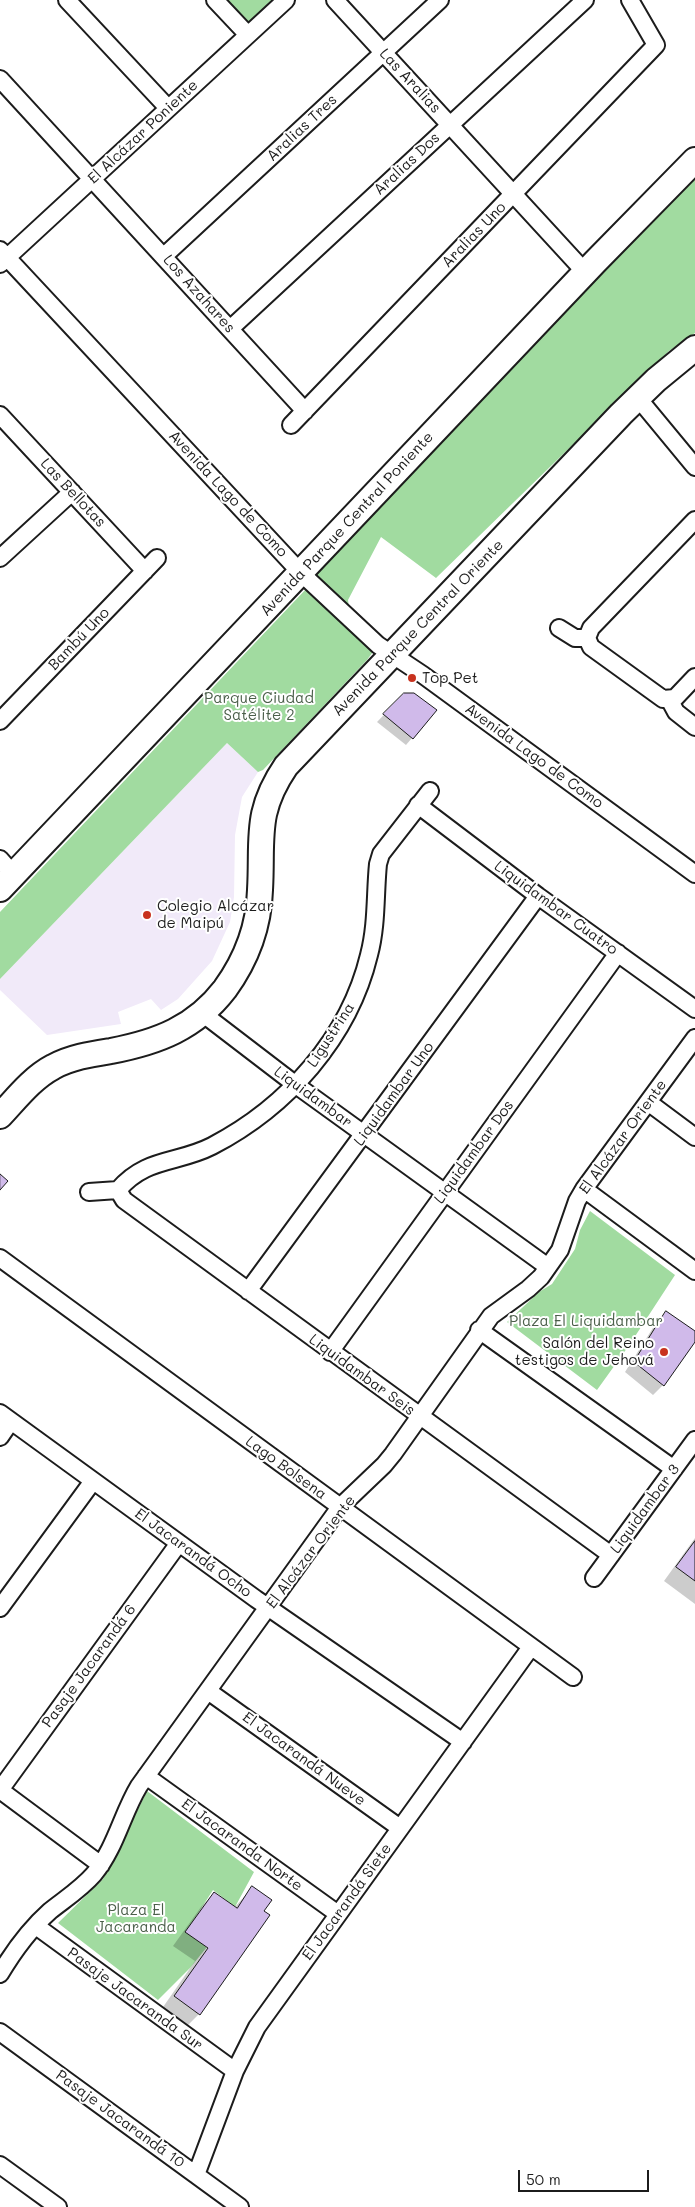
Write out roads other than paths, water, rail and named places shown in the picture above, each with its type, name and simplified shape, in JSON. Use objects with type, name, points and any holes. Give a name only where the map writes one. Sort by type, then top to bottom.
[{"type":"street","points":[[67,0],[168,108]]},
{"type":"street","points":[[215,0],[248,35]]},
{"type":"street","name":"El Alcázar Poniente","points":[[2,257],[92,178],[286,0]]},
{"type":"street","name":"Las Aralias","points":[[335,0],[585,272]]},
{"type":"street","name":"Aralias Tres","points":[[164,256],[440,0]]},
{"type":"street","name":"Aralias Dos","points":[[230,329],[585,0]]},
{"type":"street","name":"Aralias Uno","points":[[291,425],[656,45],[630,0]]},
{"type":"street","name":"Los Azahares","points":[[0,80],[305,410]]},
{"type":"street","name":"Avenida Parque Central Poniente","points":[[5,874],[301,573],[585,272],[695,160]]},
{"type":"street","name":"Avenida Lago de Como","points":[[2,257],[301,573],[378,645],[695,874]]},
{"type":"street","name":"Avenida Parque Central Oriente","points":[[0,1116],[27,1087],[53,1067],[76,1058],[145,1044],[164,1037],[202,1013],[219,996],[233,977],[254,931],[260,891],[261,828],[267,802],[279,778],[295,756],[638,398],[674,364],[695,348]]},
{"type":"street","points":[[638,398],[695,467]]},
{"type":"street","name":"Las Bellotas","points":[[0,415],[145,571]]},
{"type":"street","points":[[0,558],[72,492]]},
{"type":"street","points":[[695,520],[591,628],[587,638],[591,647],[657,696],[669,699],[675,698],[695,678]]},
{"type":"street","name":"Bambú Uno","points":[[0,720],[157,558]]},
{"type":"street","points":[[559,628],[575,638],[587,638]]},
{"type":"street","points":[[669,699],[676,712],[695,727]]},
{"type":"street","name":"Ligustrina","points":[[118,1190],[140,1170],[192,1154],[231,1135],[258,1117],[296,1086],[332,1038],[355,997],[363,976],[372,941],[378,864],[381,854],[430,791]]},
{"type":"street","name":"Liquidambar Cuatro","points":[[418,805],[538,896],[695,1009]]},
{"type":"street","name":"Liquidambar Uno","points":[[248,1291],[538,896]]},
{"type":"street","name":"Liquidambar Dos","points":[[330,1352],[618,953]]},
{"type":"street","name":"Liquidambar","points":[[202,1013],[296,1086],[548,1267]]},
{"type":"street","name":"El Alcázar Oriente","points":[[0,1974],[36,1926],[50,1912],[85,1884],[101,1865],[118,1834],[134,1795],[146,1776],[340,1507],[384,1465],[491,1316],[528,1289],[548,1267],[560,1250],[577,1201],[584,1189],[695,1038]]},
{"type":"street","points":[[648,1102],[695,1137]]},
{"type":"street","points":[[584,1189],[695,1271]]},
{"type":"street","points":[[88,1192],[118,1190]]},
{"type":"street","name":"Liquidambar Seis","points":[[118,1190],[124,1200],[611,1555]]},
{"type":"street","name":"Lago Bolsena","points":[[0,1258],[573,1677]]},
{"type":"street","points":[[480,1330],[674,1469]]},
{"type":"street","points":[[0,1437],[6,1417]]},
{"type":"street","name":"El Jacarandá Ocho","points":[[6,1417],[179,1543],[463,1742]]},
{"type":"street","name":"Liquidambar 3","points":[[594,1578],[695,1440]]},
{"type":"street","points":[[0,1608],[93,1480]]},
{"type":"street","name":"Pasaje Jacarandá 6","points":[[0,1790],[179,1543]]},
{"type":"street","name":"El Jacarandá Siete","points":[[196,2175],[235,2071],[257,2026],[531,1647]]},
{"type":"street","name":"El Jacarandá Nueve","points":[[208,1691],[400,1828]]},
{"type":"street","name":"El Jacaranda Norte","points":[[146,1776],[338,1914]]},
{"type":"street","points":[[0,1790],[101,1865]]},
{"type":"street","name":"Pasaje Jacaranda Sur","points":[[36,1926],[235,2071]]},
{"type":"street","name":"Pasaje Jacarandá 10","points":[[0,2032],[240,2207]]},
{"type":"street","points":[[0,2165],[58,2207]]},
{"type":"place","name":"Top Pet","points":[[412,678]]},
{"type":"place","name":"Colegio Alcázar de Maipú","points":[[147,915]]},
{"type":"place","name":"Salón del Reino testigos de Jehová","points":[[664,1352]]},
{"type":"park label","name":"Parque Ciudad Satélite 2","points":[[259,706]]},
{"type":"park label","name":"Plaza El Liquidambar","points":[[586,1321]]},
{"type":"park label","name":"Plaza El Jacaranda","points":[[136,1918]]}]
